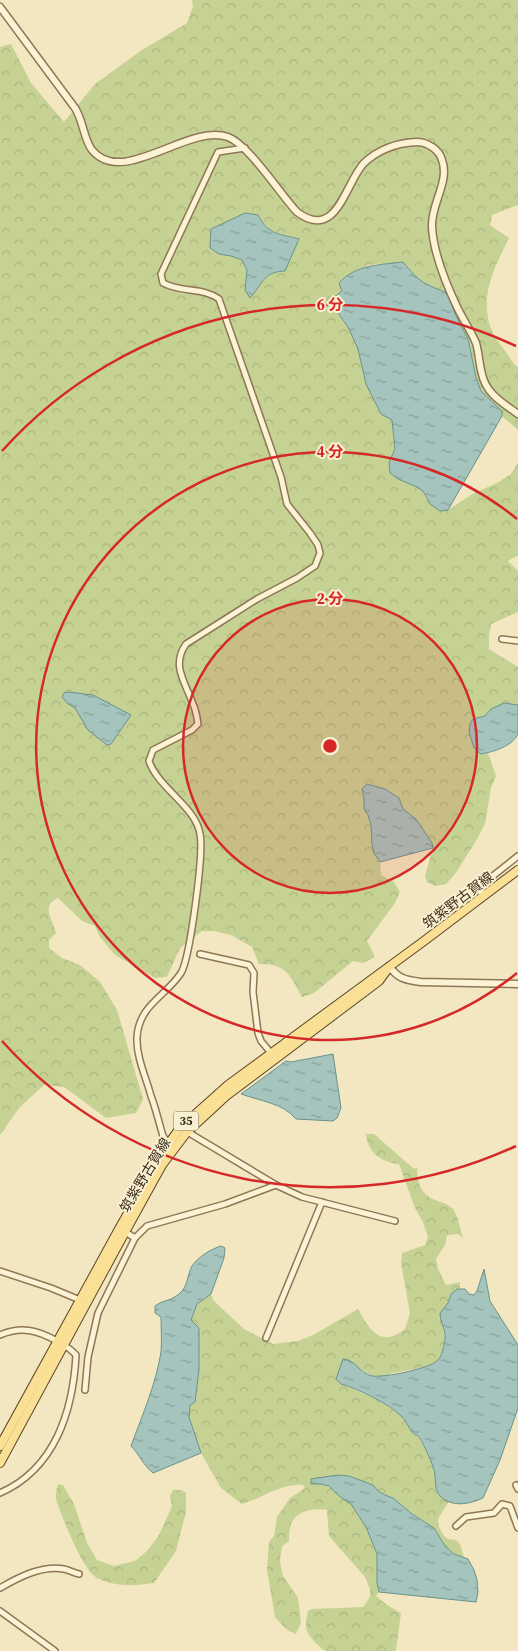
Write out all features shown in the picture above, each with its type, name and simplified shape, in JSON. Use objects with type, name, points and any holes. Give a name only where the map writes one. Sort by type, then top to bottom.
[{"type":"main road","name":"筑紫野古賀線","points":[[1,1443],[61,1343],[80,1300],[171,1146],[183,1130],[228,1085],[518,870]]},
{"type":"main road","name":"筑紫野古賀線","points":[[183,1130],[380,981],[389,966]]},
{"type":"main road","name":"筑紫野古賀線","points":[[0,1463],[61,1343],[122,1230]]},
{"type":"street","points":[[0,7],[75,108],[82,120],[87,142],[99,157],[106,161],[124,162],[207,134],[220,135],[230,138],[245,148],[297,212],[304,217],[320,220],[332,215],[363,164],[381,150],[413,142],[422,142],[436,150],[442,158],[444,169],[432,216],[438,256],[449,290],[476,343],[481,372],[487,388],[493,396],[518,414]]},
{"type":"street","points":[[171,1146],[162,1136],[140,1059],[137,1036],[140,1021],[147,1008],[182,971],[191,936],[199,872],[201,836],[195,819],[151,768],[149,761],[153,750],[192,730],[198,724],[194,706],[180,673],[180,652],[186,644],[257,599],[297,578],[315,566],[320,553],[318,545],[286,501],[281,477],[219,299],[214,294],[183,290],[163,283],[162,274],[218,152],[245,148]]},
{"type":"street","points":[[502,639],[518,642]]},
{"type":"street","points":[[482,898],[479,887],[518,856]]},
{"type":"street","points":[[200,954],[249,965],[254,973],[253,992],[258,1033],[261,1041],[271,1053]]},
{"type":"street","points":[[389,966],[396,975],[406,980],[518,984]]},
{"type":"street","points":[[183,1130],[276,1185],[302,1197],[395,1221]]},
{"type":"street","points":[[84,1390],[88,1357],[98,1313],[135,1238],[147,1226],[225,1204],[276,1185]]},
{"type":"street","points":[[266,1338],[322,1202]]},
{"type":"street","points":[[122,1230],[135,1238]]},
{"type":"street","points":[[0,1270],[80,1300]]},
{"type":"street","points":[[0,1335],[10,1331],[25,1330],[44,1333],[70,1348],[76,1356],[67,1414],[60,1433],[49,1452],[24,1479],[0,1493]]},
{"type":"street","points":[[456,1526],[466,1517],[494,1513],[502,1504],[510,1506],[518,1528]]},
{"type":"street","points":[[0,1588],[31,1572],[46,1569],[64,1569],[79,1574]]},
{"type":"street","points":[[0,1611],[55,1651]]},
{"type":"green space","points":[[192,0],[518,0],[518,205],[492,215],[490,225],[509,238],[490,280],[487,314],[492,330],[518,367],[518,430],[502,416],[502,411],[481,391],[468,339],[455,314],[448,293],[432,287],[394,267],[382,264],[368,265],[349,274],[339,283],[342,291],[338,313],[348,327],[358,349],[366,384],[381,414],[392,420],[395,449],[389,462],[390,473],[423,491],[426,499],[440,511],[448,510],[474,493],[497,483],[511,474],[518,463],[518,555],[508,561],[518,571],[518,612],[491,624],[489,649],[518,667],[518,705],[504,703],[491,709],[485,716],[473,719],[470,734],[472,742],[481,754],[488,753],[496,776],[491,788],[485,824],[455,874],[446,884],[435,886],[427,882],[425,876],[433,848],[432,843],[416,819],[403,809],[399,798],[385,789],[367,784],[362,789],[364,809],[371,825],[372,844],[374,853],[380,862],[381,875],[394,882],[400,892],[395,903],[367,941],[375,957],[363,963],[353,961],[314,993],[302,997],[290,977],[281,968],[268,964],[259,964],[252,947],[231,935],[214,931],[202,931],[180,948],[167,977],[155,978],[115,955],[100,937],[95,926],[82,921],[58,898],[53,901],[50,905],[49,914],[56,933],[49,940],[49,948],[62,958],[80,965],[100,982],[117,1010],[143,1099],[136,1113],[106,1118],[64,1087],[44,1085],[19,1108],[0,1135],[0,47],[11,44],[31,83],[64,122],[95,84],[142,50],[187,23],[193,6]],"holes":[[[245,213],[258,215],[270,230],[299,239],[280,267],[263,279],[257,290],[245,290],[247,270],[242,260],[232,256],[211,230]]]},
{"type":"green space","points":[[366,1134],[374,1134],[414,1169],[417,1167],[419,1183],[424,1192],[432,1199],[449,1206],[454,1211],[463,1238],[458,1234],[447,1235],[445,1245],[436,1259],[438,1269],[446,1285],[460,1282],[460,1289],[451,1294],[445,1307],[442,1325],[445,1338],[438,1360],[427,1367],[392,1373],[386,1376],[372,1376],[357,1367],[340,1366],[336,1379],[341,1384],[378,1400],[402,1416],[413,1434],[418,1437],[433,1467],[436,1488],[440,1496],[449,1501],[438,1519],[439,1527],[444,1536],[448,1539],[456,1540],[460,1544],[464,1557],[454,1554],[445,1546],[434,1528],[412,1514],[393,1498],[378,1491],[373,1485],[349,1476],[338,1475],[311,1479],[311,1484],[329,1486],[351,1504],[366,1527],[377,1554],[377,1583],[379,1592],[376,1596],[401,1613],[395,1651],[326,1651],[308,1634],[306,1624],[308,1611],[312,1609],[363,1607],[370,1597],[370,1589],[365,1577],[329,1536],[327,1510],[316,1509],[306,1511],[297,1516],[291,1524],[289,1541],[282,1546],[280,1560],[282,1574],[298,1598],[301,1623],[296,1634],[287,1630],[275,1617],[267,1570],[269,1542],[274,1536],[277,1517],[290,1498],[305,1488],[303,1485],[287,1486],[242,1504],[221,1488],[201,1453],[189,1417],[190,1405],[197,1390],[199,1361],[199,1349],[191,1320],[197,1304],[211,1294],[214,1301],[244,1329],[273,1344],[298,1341],[313,1335],[358,1309],[370,1328],[379,1335],[390,1337],[405,1329],[410,1313],[401,1263],[402,1253],[425,1245],[428,1237],[399,1164],[381,1159],[369,1146]]},
{"type":"green space","points":[[58,1484],[63,1485],[74,1504],[87,1543],[97,1560],[114,1566],[135,1561],[147,1551],[159,1535],[172,1506],[170,1496],[173,1490],[181,1490],[186,1493],[186,1512],[176,1551],[154,1583],[132,1585],[111,1583],[97,1578],[91,1573],[67,1529],[56,1497]]},
{"type":"water","points":[[245,213],[258,215],[262,222],[275,233],[299,239],[285,271],[267,276],[250,298],[245,290],[247,270],[242,260],[219,254],[210,248],[211,229]]},
{"type":"water","points":[[403,262],[422,282],[448,293],[455,314],[468,339],[481,391],[502,411],[502,416],[448,510],[440,511],[430,504],[423,491],[390,473],[389,462],[395,449],[392,420],[381,414],[366,384],[358,349],[348,327],[338,313],[333,298],[342,291],[339,283],[353,272],[369,266]]},
{"type":"water","points":[[64,693],[93,695],[131,715],[111,744],[107,745],[88,730],[75,708],[62,697]]},
{"type":"water","points":[[504,703],[518,705],[518,733],[516,738],[508,745],[481,754],[474,748],[469,732],[470,724],[473,719],[485,716],[491,709]]},
{"type":"water","points":[[367,784],[385,789],[399,798],[403,809],[416,819],[432,843],[433,848],[380,862],[374,853],[371,825],[364,809],[362,789]]},
{"type":"water","points":[[333,1054],[341,1108],[337,1118],[333,1121],[296,1119],[285,1109],[241,1094],[286,1061],[291,1062]]},
{"type":"water","points":[[221,1246],[225,1248],[224,1258],[211,1294],[197,1304],[191,1320],[199,1328],[199,1370],[195,1402],[190,1405],[189,1417],[201,1453],[153,1473],[131,1446],[159,1364],[161,1317],[155,1313],[155,1306],[179,1294],[186,1284],[192,1266],[205,1254]]},
{"type":"water","points":[[484,1269],[490,1301],[518,1345],[518,1408],[500,1460],[483,1498],[461,1504],[450,1502],[440,1496],[429,1456],[418,1436],[412,1433],[403,1418],[381,1401],[341,1384],[336,1379],[343,1359],[351,1361],[372,1376],[416,1370],[438,1360],[442,1353],[445,1339],[440,1313],[448,1303],[451,1294],[457,1289],[465,1289],[469,1294],[474,1295]]},
{"type":"water","points":[[338,1475],[349,1476],[373,1485],[378,1491],[393,1498],[412,1514],[434,1528],[445,1546],[454,1554],[468,1559],[477,1580],[478,1592],[476,1602],[379,1592],[377,1583],[377,1554],[366,1527],[351,1504],[329,1486],[311,1484],[311,1479]]}]
